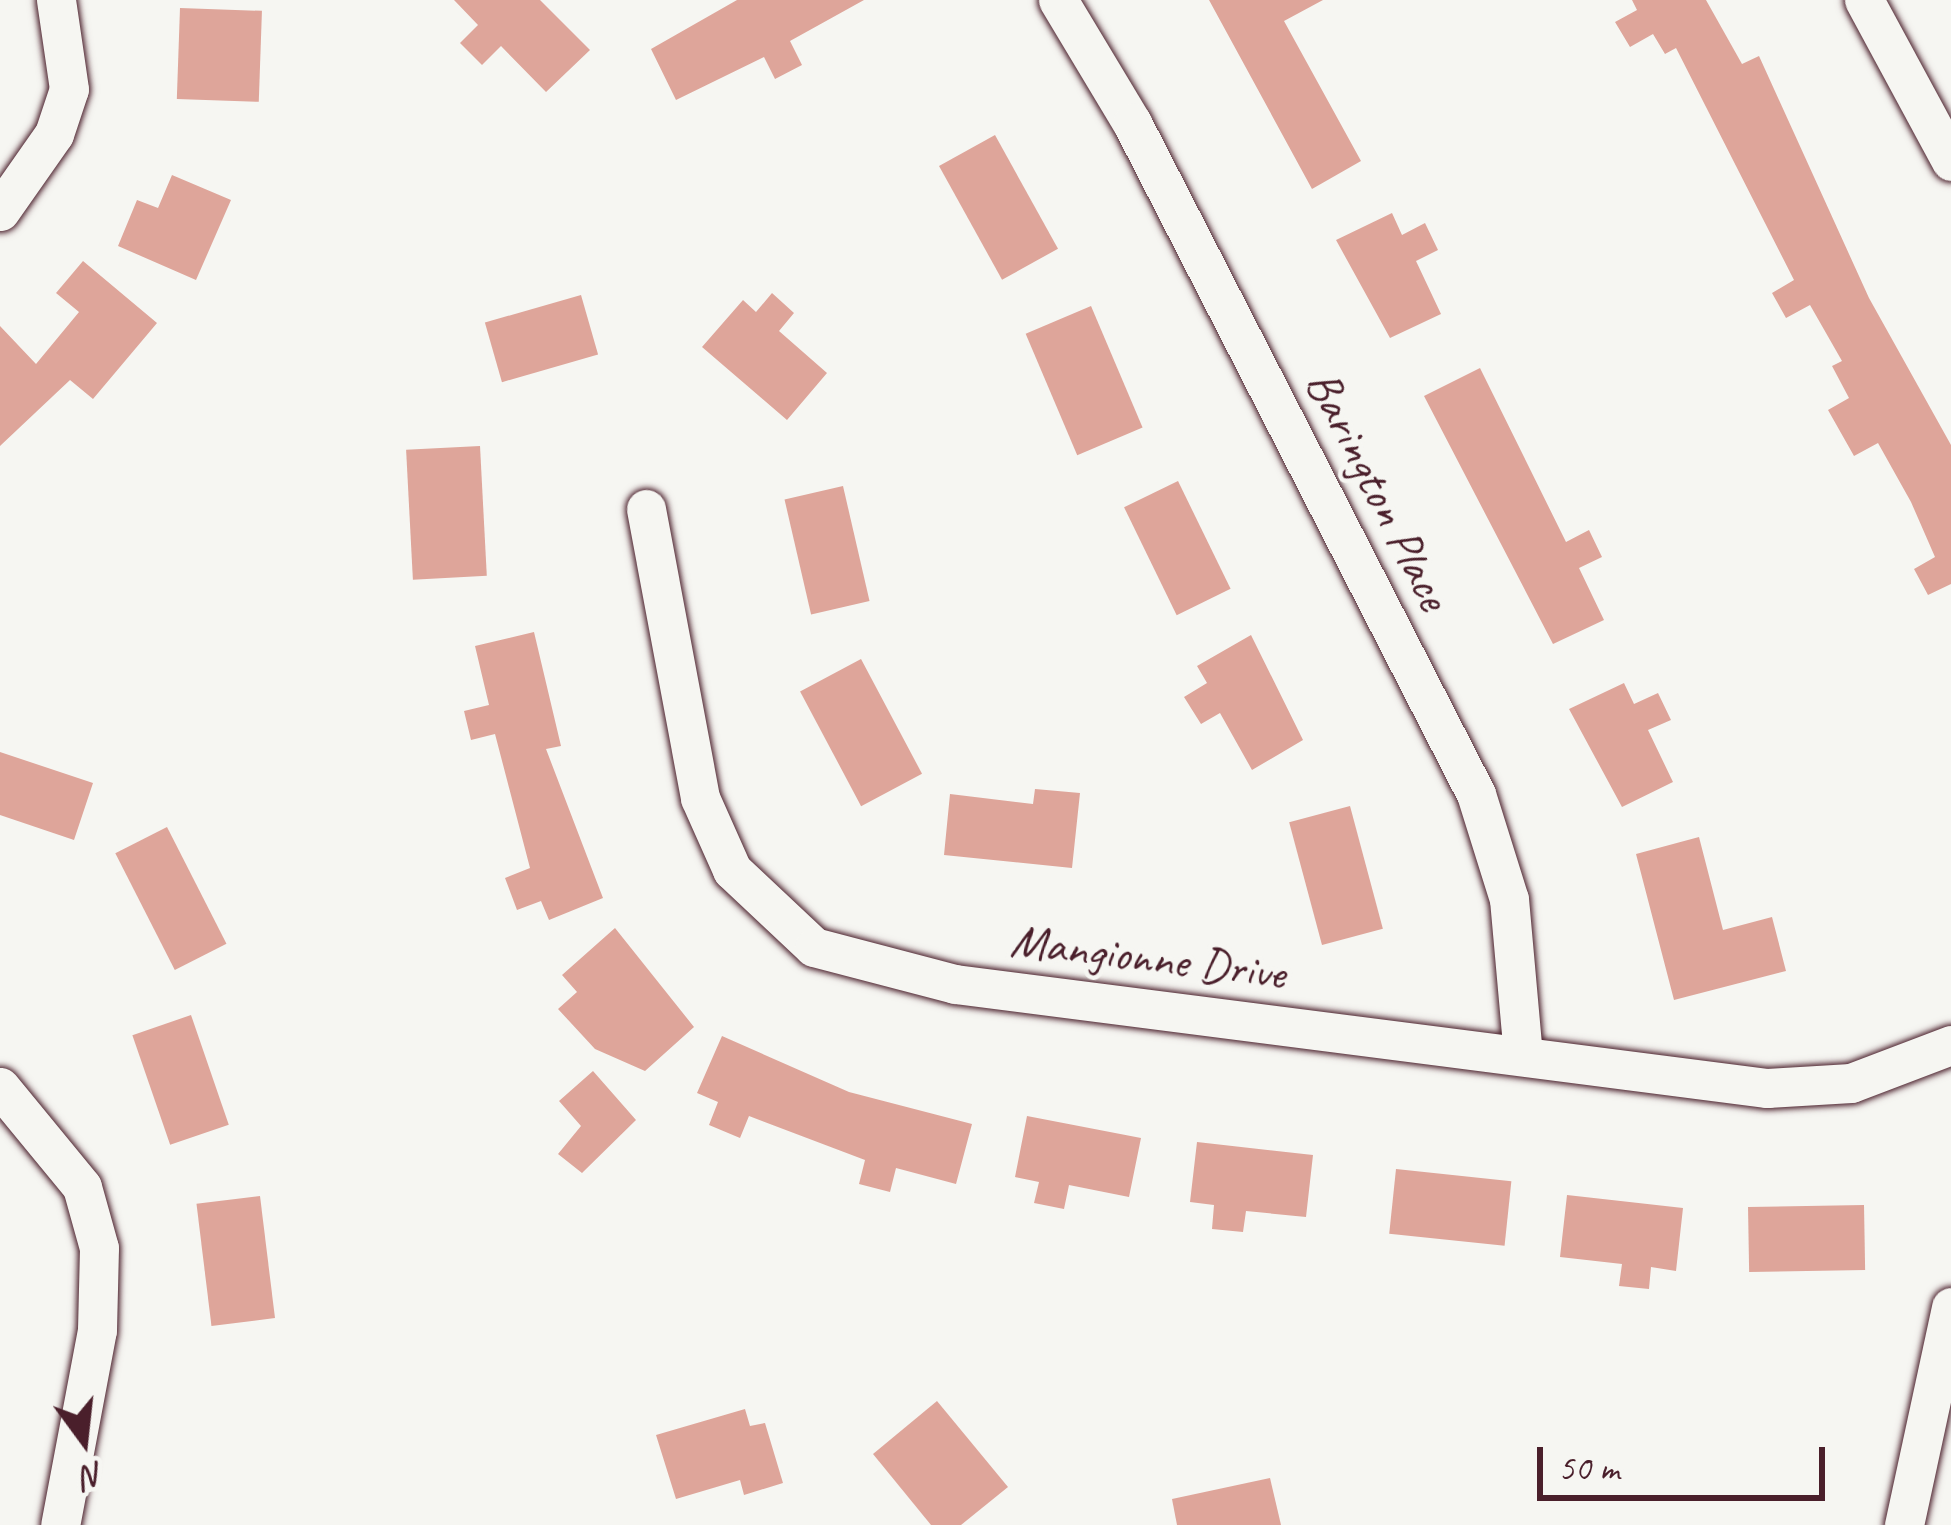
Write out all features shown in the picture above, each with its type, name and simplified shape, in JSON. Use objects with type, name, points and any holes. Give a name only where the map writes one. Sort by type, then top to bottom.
[{"type":"street","points":[[0,211],[54,134],[69,88],[56,0]]},
{"type":"street","name":"Barington Place","points":[[1058,0],[1132,123],[1476,794],[1509,899],[1523,1055]]},
{"type":"street","points":[[1864,0],[1951,161]]},
{"type":"street","name":"Mangionne Drive","points":[[646,508],[700,798],[732,871],[814,947],[955,984],[1822,1088],[1950,1049]]},
{"type":"street","points":[[0,1087],[82,1187],[99,1248],[97,1330],[60,1525]]},
{"type":"street","points":[[1904,1525],[1951,1307]]},
{"type":"building","points":[[454,0],[540,0],[590,50],[546,92],[501,46],[482,65],[460,43],[478,25]]},
{"type":"building","points":[[737,0],[864,0],[790,41],[802,65],[775,79],[764,57],[676,100],[651,49]]},
{"type":"building","points":[[1209,0],[1323,0],[1284,21],[1361,161],[1312,189]]},
{"type":"building","points":[[1632,0],[1706,0],[1742,64],[1759,56],[1869,298],[1951,445],[1951,584],[1928,595],[1914,569],[1935,557],[1911,502],[1878,443],[1854,456],[1828,410],[1849,398],[1832,366],[1842,361],[1810,305],[1786,318],[1772,293],[1794,280],[1676,48],[1665,54],[1653,34],[1630,47],[1615,22],[1637,10]]},
{"type":"building","points":[[180,8],[262,11],[259,102],[177,99]]},
{"type":"building","points":[[995,135],[1058,249],[1002,280],[939,166]]},
{"type":"building","points":[[172,175],[231,200],[196,280],[118,246],[137,200],[158,208]]},
{"type":"building","points":[[1392,213],[1402,235],[1425,223],[1438,250],[1416,261],[1441,314],[1390,338],[1336,240]]},
{"type":"building","points":[[83,261],[157,323],[93,399],[70,380],[0,446],[0,326],[36,364],[79,312],[56,293]]},
{"type":"building","points":[[772,293],[794,313],[779,331],[827,373],[787,420],[702,347],[743,300],[756,312]]},
{"type":"building","points":[[581,295],[598,355],[502,382],[485,323]]},
{"type":"building","points":[[1091,306],[1143,428],[1077,455],[1026,334]]},
{"type":"building","points":[[1480,368],[1566,542],[1589,530],[1602,557],[1579,568],[1604,620],[1553,644],[1424,396]]},
{"type":"building","points":[[480,446],[487,576],[413,580],[406,450]]},
{"type":"building","points":[[1178,481],[1231,589],[1177,615],[1124,507]]},
{"type":"building","points":[[843,486],[870,601],[811,614],[785,499]]},
{"type":"building","points":[[534,632],[561,746],[546,749],[603,898],[549,920],[541,901],[517,910],[505,878],[530,868],[495,734],[471,740],[464,711],[489,705],[475,646]]},
{"type":"building","points":[[1251,635],[1303,740],[1252,770],[1220,713],[1201,724],[1184,697],[1207,683],[1197,666]]},
{"type":"building","points":[[861,659],[922,774],[861,806],[800,691]]},
{"type":"building","points":[[1624,683],[1634,704],[1658,693],[1671,720],[1648,730],[1673,782],[1622,807],[1569,709]]},
{"type":"building","points":[[0,752],[93,783],[74,840],[0,815]]},
{"type":"building","points":[[1035,789],[1080,793],[1072,868],[944,855],[950,794],[1033,804]]},
{"type":"building","points":[[1350,806],[1383,929],[1322,945],[1289,822]]},
{"type":"building","points":[[167,827],[226,944],[175,970],[115,853]]},
{"type":"building","points":[[1699,837],[1723,930],[1772,917],[1786,971],[1674,1000],[1636,854]]},
{"type":"building","points":[[615,928],[694,1027],[645,1071],[595,1049],[558,1009],[577,992],[562,975]]},
{"type":"building","points":[[191,1015],[229,1125],[170,1145],[132,1035]]},
{"type":"building","points":[[722,1036],[849,1092],[972,1124],[956,1184],[896,1168],[890,1192],[859,1184],[865,1160],[749,1116],[740,1138],[709,1125],[718,1102],[697,1093]]},
{"type":"building","points":[[593,1071],[636,1120],[582,1173],[558,1154],[581,1126],[559,1101]]},
{"type":"building","points":[[1027,1116],[1141,1138],[1129,1197],[1069,1185],[1064,1209],[1034,1203],[1039,1182],[1015,1177]]},
{"type":"building","points":[[1197,1142],[1313,1155],[1306,1217],[1246,1211],[1243,1232],[1212,1229],[1214,1205],[1190,1202]]},
{"type":"building","points":[[1396,1169],[1511,1181],[1505,1246],[1389,1234]]},
{"type":"building","points":[[1567,1195],[1683,1208],[1676,1271],[1651,1267],[1649,1289],[1619,1286],[1622,1264],[1560,1257]]},
{"type":"building","points":[[260,1196],[275,1318],[211,1326],[196,1204]]},
{"type":"building","points":[[1864,1205],[1865,1270],[1749,1272],[1748,1207]]},
{"type":"building","points":[[937,1401],[1008,1487],[961,1525],[931,1525],[873,1454]]},
{"type":"building","points":[[745,1409],[750,1426],[765,1423],[783,1483],[744,1495],[740,1480],[676,1499],[656,1435]]},
{"type":"building","points":[[1270,1478],[1281,1525],[1177,1525],[1172,1499]]}]
